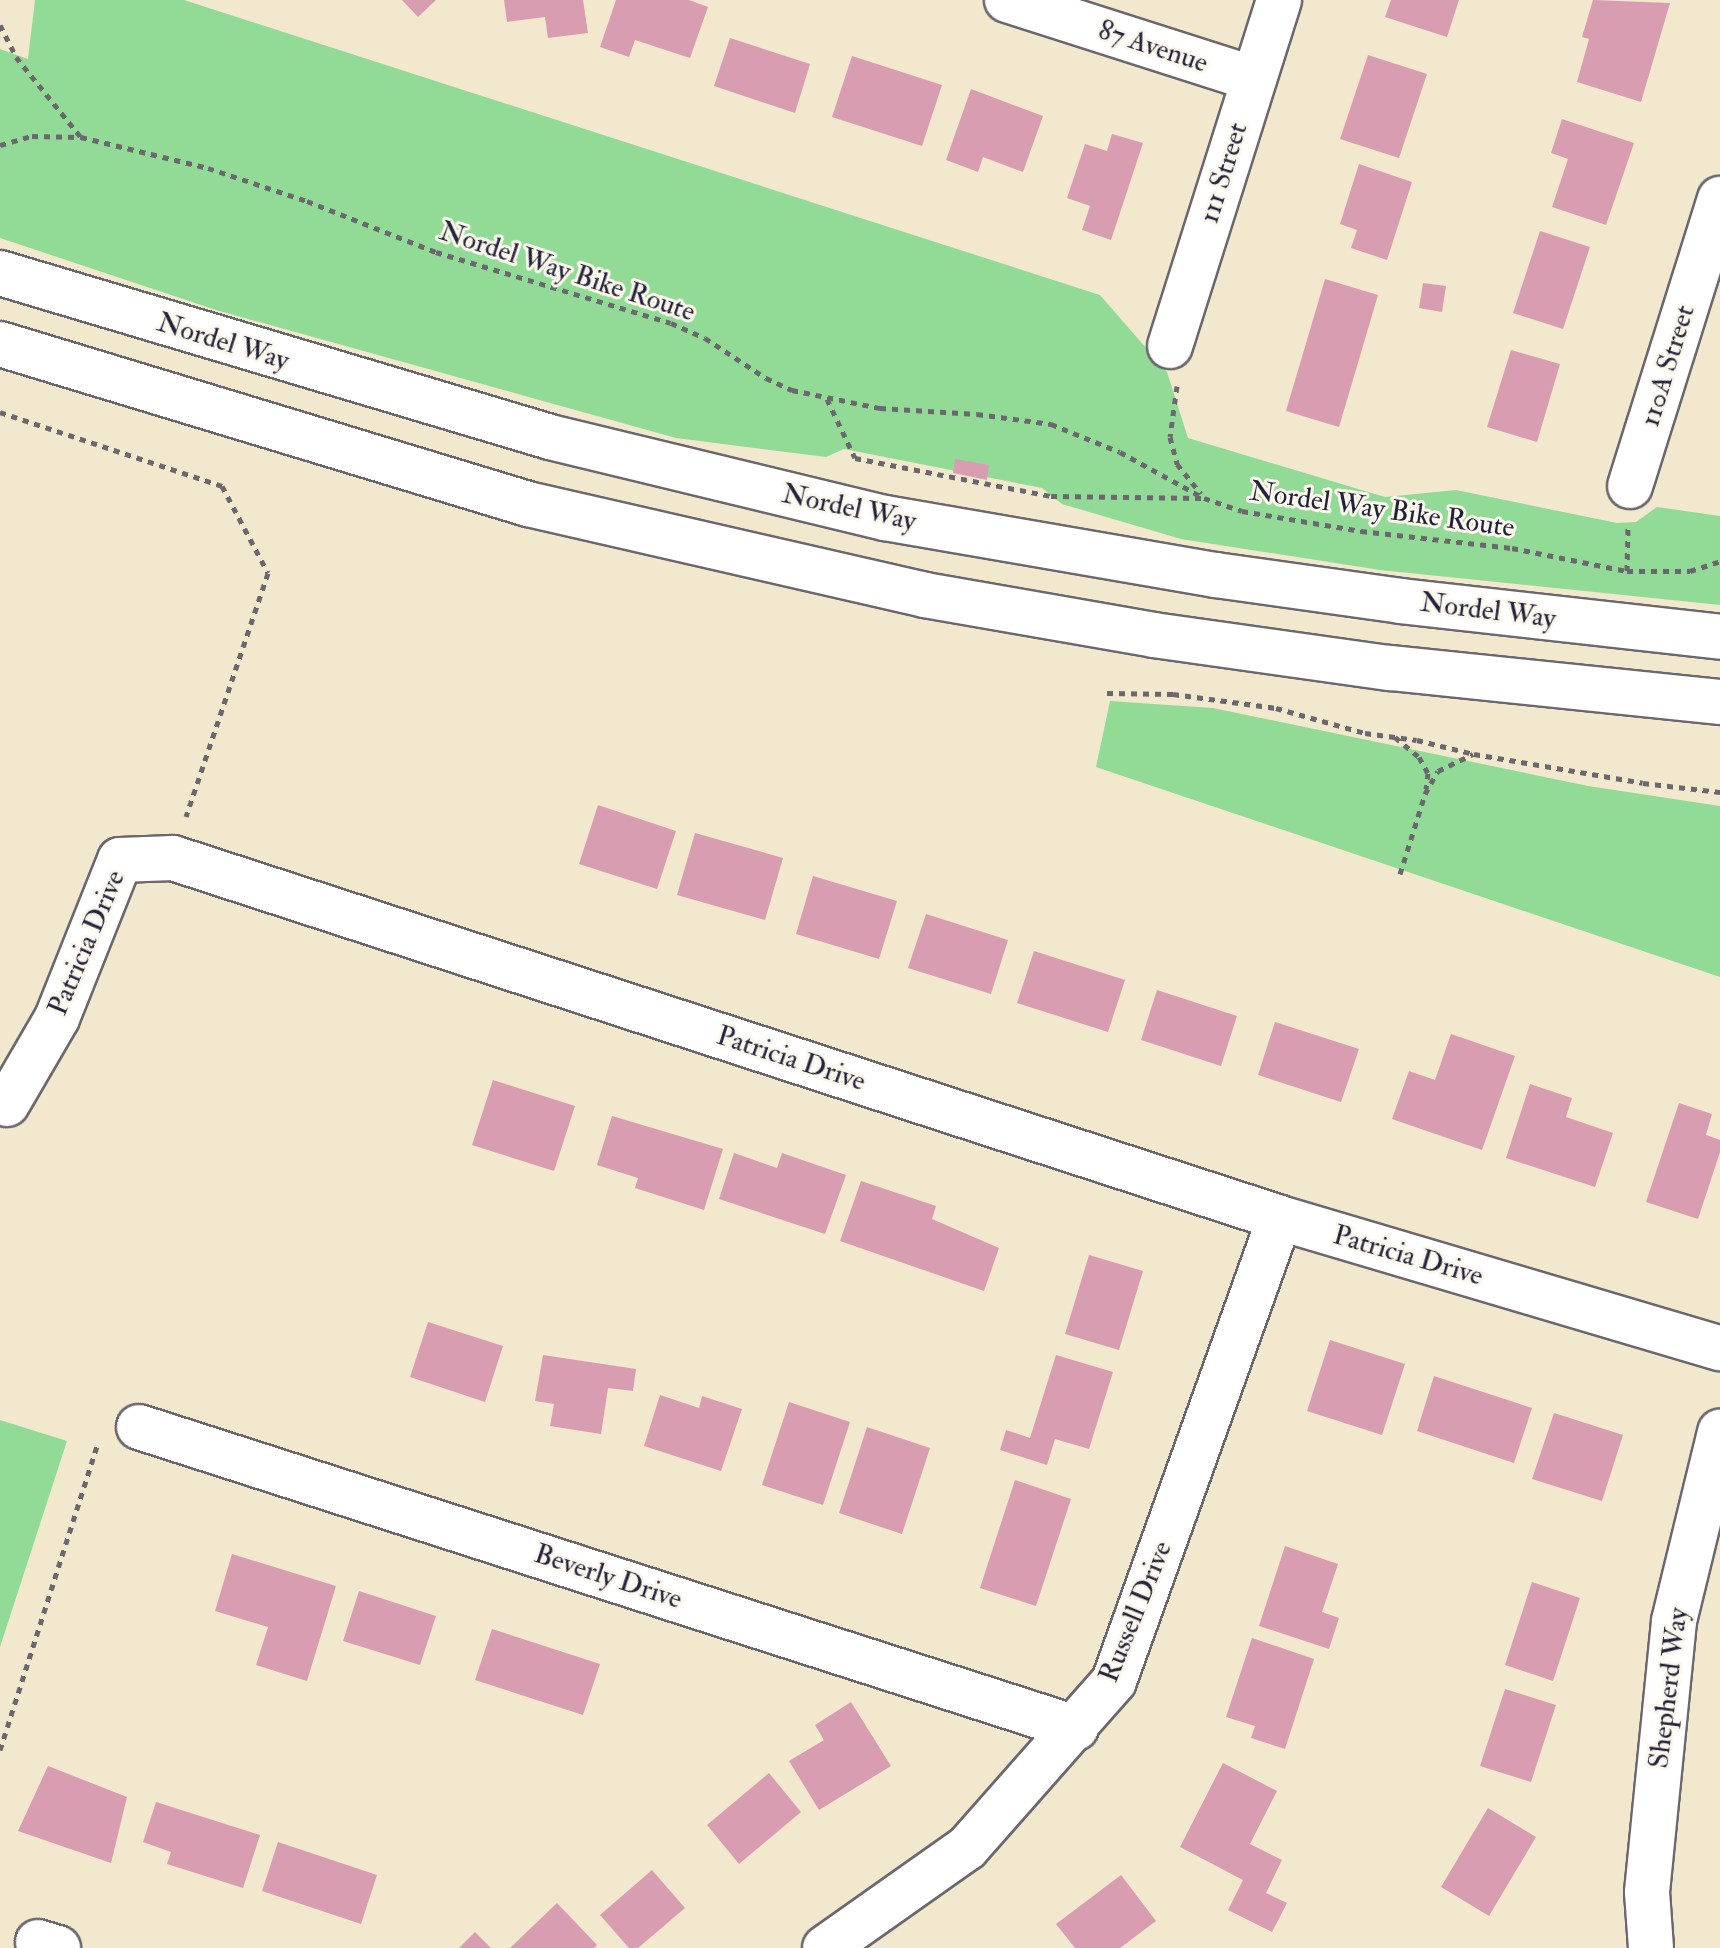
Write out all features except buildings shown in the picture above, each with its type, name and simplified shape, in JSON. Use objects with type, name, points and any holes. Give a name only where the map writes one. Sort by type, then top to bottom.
[{"type":"street","name":"87 Avenue","points":[[1007,0],[1254,79]]},
{"type":"street","name":"111 Street","points":[[1170,346],[1279,0]]},
{"type":"street","name":"110A Street","points":[[1630,486],[1720,199]]},
{"type":"street","name":"Nordel Way","points":[[0,273],[550,437],[885,518],[1216,575],[1401,601],[1720,637]]},
{"type":"street","points":[[0,344],[528,504],[925,595],[1138,633],[1390,668],[1720,702]]},
{"type":"street","name":"Patricia Drive","points":[[7,1104],[57,1018],[120,860],[173,858],[1280,1218],[1720,1348]]},
{"type":"street","name":"Russell Drive","points":[[825,1948],[967,1848],[1076,1728],[1114,1681],[1280,1218]]},
{"type":"street","name":"Beverly Drive","points":[[139,1427],[1076,1728]]},
{"type":"street","name":"Shepherd Way","points":[[1651,1948],[1647,1892],[1674,1621],[1720,1432]]},
{"type":"path","points":[[0,25],[16,57],[81,137]]},
{"type":"path","name":"Nordel Way Bike Route","points":[[0,145],[32,136],[81,137],[208,168],[307,201],[436,252],[671,323],[705,338],[766,378],[827,399],[880,408],[977,414],[1051,424],[1120,452],[1204,498],[1242,511],[1295,522],[1512,548],[1627,571],[1690,571],[1720,561]]},
{"type":"path","points":[[1170,346],[1177,389],[1170,437],[1177,464],[1204,498]]},
{"type":"path","points":[[827,399],[855,458],[1051,496],[1204,498]]},
{"type":"path","points":[[0,412],[222,486],[268,573],[186,817]]},
{"type":"path","points":[[1107,693],[1173,694],[1276,708],[1365,733],[1474,754],[1643,783],[1720,792]]},
{"type":"path","points":[[1395,737],[1419,757],[1428,773],[1425,794],[1400,874]]},
{"type":"path","points":[[1425,794],[1438,771],[1474,754]]},
{"type":"path","points":[[0,1750],[98,1442]]},
{"type":"green space","points":[[35,0],[184,0],[1100,295],[1167,372],[1188,438],[1385,497],[1456,490],[1617,523],[1636,522],[1657,507],[1720,516],[1720,605],[1380,570],[1181,539],[1062,504],[1042,488],[844,449],[826,457],[676,438],[216,310],[0,238],[0,49],[28,59]]},
{"type":"green space","points":[[1110,701],[1213,708],[1588,786],[1720,806],[1720,977],[1096,767]]},
{"type":"green space","points":[[0,1420],[67,1441],[0,1647]]}]
